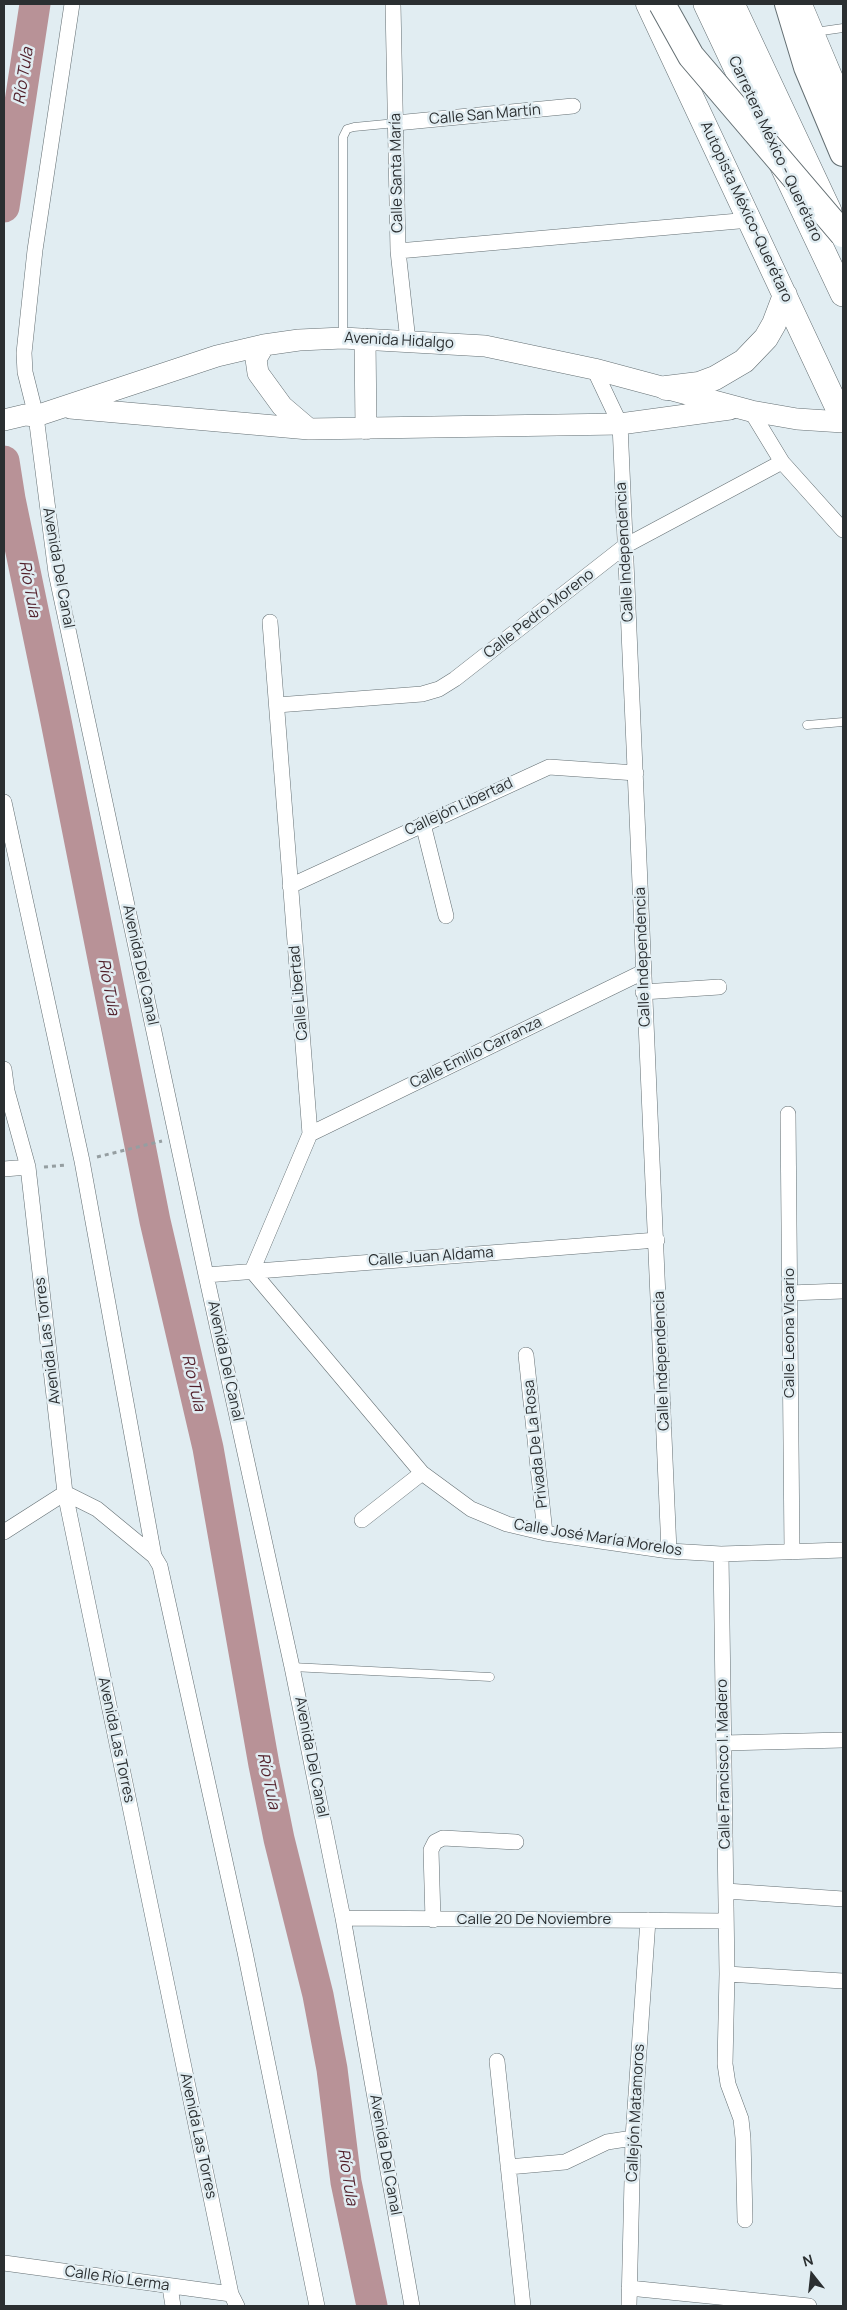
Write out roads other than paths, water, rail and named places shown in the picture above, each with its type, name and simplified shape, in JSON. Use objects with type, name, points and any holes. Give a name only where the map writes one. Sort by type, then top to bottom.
[{"type":"highway","points":[[662,4],[691,56],[843,234]]},
{"type":"highway","name":"Carretera México - Querétaro","points":[[706,4],[843,294]]},
{"type":"highway","name":"Carretera México - Querétaro","points":[[732,4],[843,240]]},
{"type":"highway","points":[[788,4],[807,68],[843,153]]},
{"type":"main road","name":"Autopista México-Querétaro","points":[[648,4],[786,295],[843,421]]},
{"type":"main road","points":[[658,4],[674,39],[686,85]]},
{"type":"main road","points":[[799,4],[843,107]]},
{"type":"main road","points":[[666,388],[699,384],[715,378],[744,361],[766,338],[781,310],[786,295]]},
{"type":"main road","name":"Avenida Hidalgo","points":[[4,420],[30,416],[62,407],[217,356],[264,345],[299,340],[342,338],[485,346],[594,369],[744,410],[797,419],[843,421]]},
{"type":"main road","points":[[364,339],[366,429]]},
{"type":"main road","points":[[264,345],[256,359],[258,373],[282,406],[309,429]]},
{"type":"main road","name":"Avenida Hidalgo","points":[[62,407],[309,429],[620,424],[744,410]]},
{"type":"street","name":"Avenida Del Canal","points":[[72,4],[44,187],[24,352],[30,416],[56,573],[292,1667],[343,1918],[412,2306]]},
{"type":"street","name":"Calle Santa María","points":[[393,4],[398,251],[408,341]]},
{"type":"street","name":"Calle San Martín","points":[[396,123],[573,106]]},
{"type":"street","points":[[398,251],[750,220]]},
{"type":"street","name":"Calle Independencia","points":[[594,369],[620,424],[636,772],[643,992],[657,1240],[669,1551]]},
{"type":"street","points":[[744,410],[782,462],[843,530]]},
{"type":"street","name":"Calle Pedro Moreno","points":[[277,704],[422,694],[439,689],[455,679],[625,546],[782,462]]},
{"type":"street","name":"Calle Libertad","points":[[252,1271],[310,1134],[270,622]]},
{"type":"street","name":"Callejón Libertad","points":[[290,886],[549,767],[636,772]]},
{"type":"street","points":[[4,802],[82,1161],[154,1556],[165,1581],[247,1962],[317,2306]]},
{"type":"street","points":[[423,824],[446,916]]},
{"type":"street","name":"Calle Emilio Carranza","points":[[310,1134],[643,972]]},
{"type":"street","points":[[643,992],[719,987]]},
{"type":"street","name":"Avenida Las Torres","points":[[4,1069],[6,1089],[28,1167],[65,1493],[234,2300]]},
{"type":"street","name":"Calle Leona Vicario","points":[[788,1114],[792,1552]]},
{"type":"street","points":[[4,1169],[28,1167]]},
{"type":"street","name":"Calle Juan Aldama","points":[[206,1275],[657,1240]]},
{"type":"street","name":"Calle José María Morelos","points":[[252,1271],[422,1473],[471,1509],[507,1524],[545,1532],[669,1551],[721,1554],[843,1550]]},
{"type":"street","points":[[789,1293],[843,1291]]},
{"type":"street","name":"Privada De La Rosa","points":[[526,1355],[545,1532]]},
{"type":"street","points":[[362,1520],[422,1473]]},
{"type":"street","points":[[4,1532],[65,1493],[98,1509],[154,1556]]},
{"type":"street","name":"Calle Francisco I. Madero","points":[[721,1554],[727,1974],[725,2064],[728,2084],[741,2119],[745,2220]]},
{"type":"street","points":[[724,1743],[843,1740]]},
{"type":"street","points":[[433,1920],[432,1850],[435,1842],[443,1838],[516,1842]]},
{"type":"street","points":[[726,1891],[843,1899]]},
{"type":"street","name":"Calle 20 De Noviembre","points":[[343,1918],[726,1921]]},
{"type":"street","name":"Callejón Matamoros","points":[[628,2306],[634,2138],[648,1920]]},
{"type":"street","points":[[727,1974],[843,1981]]},
{"type":"street","points":[[497,2061],[523,2306]]},
{"type":"street","points":[[508,2167],[565,2162],[607,2142],[634,2138]]},
{"type":"street","name":"Calle Río Lerma","points":[[4,2263],[170,2287],[234,2300]]},
{"type":"street","points":[[170,2287],[173,2306]]},
{"type":"street","points":[[629,2288],[809,2306]]},
{"type":"lane","points":[[810,33],[843,28]]},
{"type":"lane","points":[[342,338],[343,136],[347,129],[354,127],[396,123]]},
{"type":"lane","points":[[807,725],[843,722]]},
{"type":"lane","points":[[292,1667],[490,1677]]},
{"type":"waterway","name":"Río Tula","points":[[4,207],[35,4]]},
{"type":"waterway","name":"Río Tula","points":[[4,461],[10,499],[155,1221],[208,1448],[264,1765],[279,1839],[318,1995],[332,2069],[346,2182],[372,2306]]}]
